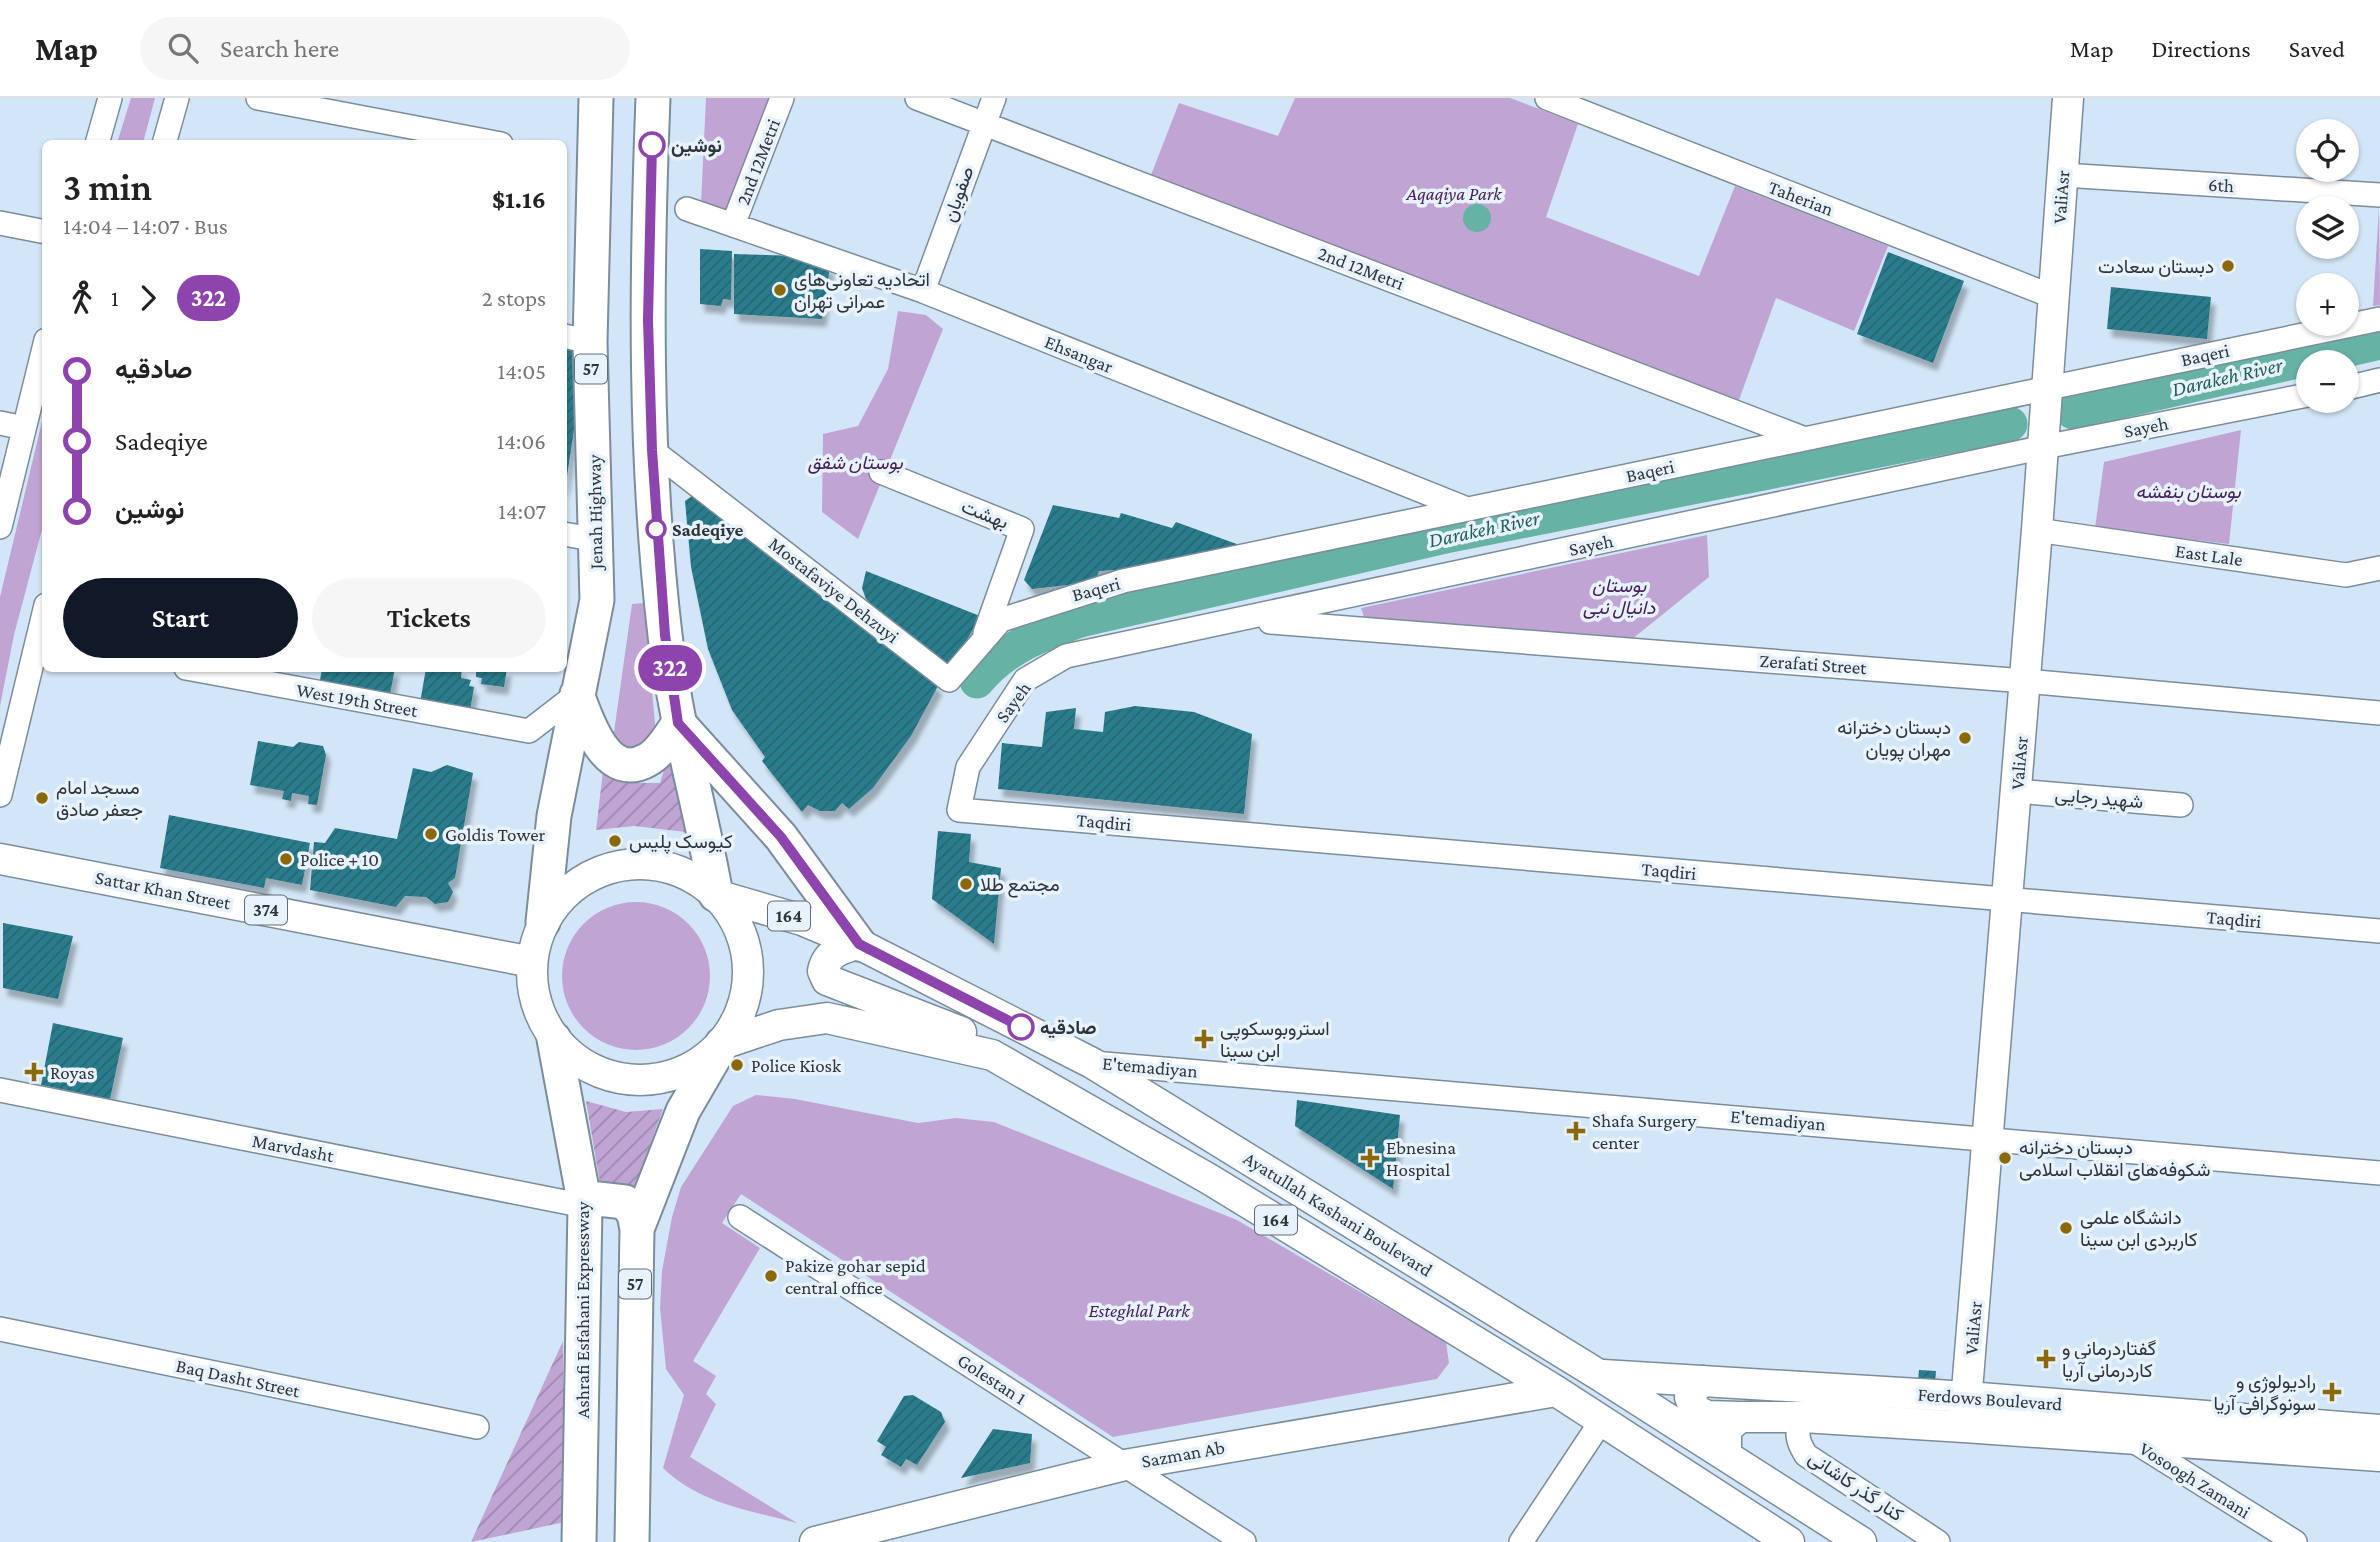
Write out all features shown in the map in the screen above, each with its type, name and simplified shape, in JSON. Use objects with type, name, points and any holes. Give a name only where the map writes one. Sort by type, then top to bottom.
[{"type":"highway","name":"Jenah Highway","points":[[544,922],[554,816],[597,600],[597,540],[577,339],[596,98]]},
{"type":"highway","points":[[653,98],[648,306],[652,450],[665,635],[678,723],[701,812],[716,895]]},
{"type":"highway","points":[[577,694],[600,747],[614,760],[632,765],[647,761],[662,747],[678,723]]},
{"type":"highway","points":[[678,723],[781,837],[859,944]]},
{"type":"highway","name":"Ashrafi Esfahani Expressway","points":[[554,1039],[585,1206],[579,1542]]},
{"type":"highway","name":"57","points":[[632,1542],[637,1229],[683,1111],[722,1045]]},
{"type":"highway","points":[[585,1206],[598,1199],[625,1202],[634,1214],[637,1229]]},
{"type":"main road","name":"ValiAsr","points":[[1964,1427],[2044,447],[2068,98]]},
{"type":"main road","name":"Sattar Khan Street","points":[[0,859],[532,962]]},
{"type":"main road","points":[[646,864],[677,871],[716,895],[739,928],[749,966],[749,982],[741,1013],[722,1045],[688,1070],[668,1077],[637,1081],[606,1075],[586,1067],[554,1039],[535,1003],[532,962],[544,922],[573,887],[605,870],[646,864]]},
{"type":"main road","name":"Ayatullah Kashani Boulevard","points":[[716,895],[802,920],[859,944],[1092,1063],[1599,1374],[1861,1542]]},
{"type":"main road","points":[[859,944],[843,948],[830,957],[823,971],[827,980],[964,1034],[992,1055]]},
{"type":"main road","name":"Ayatullah Kashani Boulevard","points":[[722,1045],[779,1025],[827,1018],[992,1055],[1209,1179],[1556,1391],[1789,1542]]},
{"type":"main road","name":"Ferdows Boulevard","points":[[1599,1374],[1968,1397],[2380,1430]]},
{"type":"main road","name":"Ferdows Boulevard","points":[[1703,1381],[1693,1389],[1690,1397],[1695,1410],[1707,1416],[1803,1417],[2380,1456]]},
{"type":"main road","name":"Sazman Ab","points":[[815,1542],[1125,1465],[1556,1391]]},
{"type":"main road","points":[[2131,1440],[2133,1410]]},
{"type":"main road","points":[[1726,1455],[1726,1429],[1741,1417]]},
{"type":"street","points":[[98,140],[110,98]]},
{"type":"street","points":[[165,140],[177,98]]},
{"type":"street","points":[[258,98],[480,140]]},
{"type":"street","name":"2nd 12Metri","points":[[733,225],[782,98]]},
{"type":"street","name":"2nd 12Metri","points":[[916,98],[1805,439]]},
{"type":"street","name":"صفویان","points":[[923,291],[994,98]]},
{"type":"street","name":"Taherian","points":[[1547,98],[2054,297]]},
{"type":"street","name":"6th","points":[[2063,175],[2380,195]]},
{"type":"street","name":"Ehsangar","points":[[687,209],[923,291],[1467,509]]},
{"type":"street","points":[[0,223],[42,231]]},
{"type":"street","name":"Baqeri","points":[[949,680],[984,636],[1001,620],[1123,582],[2380,319]]},
{"type":"street","points":[[0,527],[42,356]]},
{"type":"street","points":[[2359,386],[2380,380]]},
{"type":"street","points":[[2359,390],[2380,393]]},
{"type":"street","name":"Sayeh","points":[[959,810],[968,767],[1025,680],[1066,656],[1133,639],[1246,620],[2044,447],[2296,397]]},
{"type":"street","points":[[0,423],[24,428]]},
{"type":"street","name":"Mostafaviye Dehzuyi","points":[[652,450],[949,680]]},
{"type":"street","name":"بهشت","points":[[881,472],[1022,529],[984,636]]},
{"type":"street","name":"East Lale","points":[[2037,530],[2346,575],[2380,568]]},
{"type":"street","points":[[567,535],[597,540]]},
{"type":"street","name":"Zerafati Street","points":[[1246,620],[2025,681],[2380,713]]},
{"type":"street","points":[[0,795],[41,642]]},
{"type":"street","name":"West 19th Street","points":[[208,672],[529,731],[577,694]]},
{"type":"street","name":"شهید رجایی","points":[[2016,791],[2181,805]]},
{"type":"street","name":"Taqdiri","points":[[959,810],[2380,931]]},
{"type":"street","name":"E'temadiyan","points":[[1092,1063],[2380,1173]]},
{"type":"street","name":"Marvdasht","points":[[0,1090],[585,1206]]},
{"type":"street","name":"Golestan 1","points":[[740,1217],[1244,1542]]},
{"type":"street","name":"Baq Dasht Street","points":[[0,1329],[477,1427]]},
{"type":"street","name":"کنار گذر کاشانی","points":[[1803,1417],[1797,1429],[1799,1445],[1806,1455],[1938,1542]]},
{"type":"street","points":[[1521,1542],[1602,1420]]},
{"type":"street","name":"Vosoogh Zamani","points":[[2131,1440],[2295,1542]]},
{"type":"green space","points":[[131,98],[155,98],[144,140],[118,140]]},
{"type":"green space","points":[[706,98],[770,98],[727,211],[701,203]]},
{"type":"green space","name":"Aqaqiya Park","points":[[1295,98],[1510,98],[1578,124],[1546,217],[1699,276],[1735,186],[1888,246],[1854,331],[1776,298],[1739,400],[1149,180],[1179,103],[1278,136]]},
{"type":"green space","points":[[2379,207],[2380,305],[2373,306]]},
{"type":"green space","name":"بوستان شفق","points":[[898,311],[926,315],[943,329],[858,539],[822,512],[823,434],[858,426],[888,369]]},
{"type":"green space","points":[[42,422],[42,529],[14,635],[0,706],[0,597]]},
{"type":"green space","name":"بوستان بنفشه","points":[[2241,430],[2229,544],[2095,528],[2104,462]]},
{"type":"green space","name":"بوستان دانیال نبی","points":[[1707,535],[1709,577],[1631,640],[1365,620],[1361,608]]},
{"type":"green space","points":[[644,603],[656,734],[646,748],[620,748],[613,739],[632,604]]},
{"type":"green space","points":[[672,744],[686,832],[634,826],[596,830],[604,763],[613,778],[628,783],[660,783]]},
{"type":"green space","points":[[636,902],[664,908],[677,914],[688,924],[698,935],[704,948],[710,976],[704,1004],[698,1017],[688,1028],[677,1038],[664,1044],[636,1050],[608,1044],[595,1038],[584,1028],[574,1017],[568,1004],[562,976],[568,948],[574,935],[584,924],[595,914],[608,908]]},
{"type":"green space","name":"Esteghlal Park","points":[[756,1095],[795,1099],[918,1123],[956,1118],[994,1122],[1237,1220],[1446,1342],[1449,1363],[1437,1379],[1113,1437],[741,1194],[722,1223],[760,1248],[693,1361],[716,1376],[706,1394],[716,1404],[690,1457],[797,1523],[709,1498],[677,1480],[663,1468],[684,1395],[666,1369],[660,1308],[662,1271],[672,1217],[681,1187],[733,1106]]},
{"type":"green space","points":[[586,1101],[626,1112],[663,1109],[631,1198],[602,1195]]},
{"type":"green space","points":[[563,1341],[565,1522],[471,1542]]},
{"type":"shaded area","points":[[1477,204],[1487,208],[1491,218],[1487,228],[1477,232],[1467,228],[1463,218],[1467,208]]},
{"type":"building","points":[[700,249],[732,251],[731,300],[723,299],[721,306],[700,304]]},
{"type":"building","points":[[1888,252],[1964,281],[1933,363],[1857,334]]},
{"type":"building","name":"اتحادیه تعاونی‌های عمرانی تهران","points":[[734,254],[798,256],[830,267],[822,319],[734,314]]},
{"type":"building","points":[[2111,287],[2211,297],[2207,339],[2107,329]]},
{"type":"building","points":[[567,349],[586,352],[567,476]]},
{"type":"building","points":[[692,496],[699,498],[938,686],[911,736],[873,788],[849,809],[842,803],[835,811],[820,811],[808,805],[802,812],[762,761],[765,757],[732,710],[708,649],[691,567],[685,501]]},
{"type":"building","points":[[1053,505],[1119,518],[1121,513],[1172,528],[1176,522],[1245,547],[1134,569],[1099,571],[1095,582],[1032,589],[1024,580]]},
{"type":"building","points":[[866,571],[980,616],[961,651],[945,665],[886,620],[866,599],[862,588]]},
{"type":"building","points":[[321,672],[394,672],[389,700],[319,686]]},
{"type":"building","points":[[425,672],[462,672],[461,678],[471,680],[469,686],[474,687],[470,711],[420,703]]},
{"type":"building","points":[[476,672],[506,672],[504,687],[481,684],[482,678],[476,677]]},
{"type":"building","points":[[1135,706],[1194,712],[1252,734],[1244,814],[998,789],[1002,743],[1042,747],[1046,712],[1076,708],[1074,729],[1103,732],[1105,712]]},
{"type":"building","points":[[258,741],[293,747],[299,742],[323,746],[326,755],[317,805],[308,804],[309,796],[292,793],[291,801],[282,799],[284,791],[250,785]]},
{"type":"building","name":"Goldis Tower","points":[[447,765],[473,773],[455,878],[448,883],[453,892],[448,902],[435,904],[426,897],[405,896],[396,907],[310,890],[314,842],[325,843],[335,828],[397,839],[413,768],[431,772]]},
{"type":"building","points":[[169,815],[310,843],[302,885],[266,878],[264,888],[160,868]]},
{"type":"building","name":"مجتمع طلا","points":[[938,831],[971,834],[969,862],[1001,868],[994,944],[932,899]]},
{"type":"building","points":[[3,923],[73,936],[58,999],[3,988]]},
{"type":"building","points":[[53,1023],[123,1038],[110,1099],[41,1085]]},
{"type":"building","name":"Ebnesina Hospital","points":[[1297,1100],[1400,1115],[1393,1189],[1295,1126]]},
{"type":"building","points":[[1919,1370],[1936,1371],[1935,1382],[1918,1380]]},
{"type":"building","points":[[913,1395],[941,1412],[945,1422],[917,1465],[906,1459],[901,1467],[881,1455],[886,1447],[877,1441],[904,1396]]},
{"type":"building","points":[[993,1429],[1032,1434],[1030,1463],[961,1478]]},
{"type":"waterway","name":"Darakeh River","points":[[2073,412],[2380,342]]},
{"type":"waterway","name":"Darakeh River","points":[[977,681],[999,659],[1024,643],[1080,620],[1450,535],[2010,424]]},
{"type":"bus line","name":"322","points":[[652,145],[648,320],[652,450],[665,635],[678,723],[781,837],[859,944],[1021,1027]]},
{"type":"place","name":"نوشین","points":[[652,145]]},
{"type":"place","name":"دبستان سعادت","points":[[2228,266]]},
{"type":"place","name":"اتحادیه تعاونی‌های عمرانی تهران","points":[[780,290]]},
{"type":"place","name":"Sadeqiye","points":[[656,529]]},
{"type":"place","name":"دبستان دخترانه مهران پويان","points":[[1965,738]]},
{"type":"place","name":"مسجد امام جعفر صادق","points":[[42,798]]},
{"type":"place","name":"Goldis Tower","points":[[431,834]]},
{"type":"place","name":"کیوسک پلیس","points":[[615,841]]},
{"type":"place","name":"Police + 10","points":[[286,859]]},
{"type":"place","name":"مجتمع طلا","points":[[966,884]]},
{"type":"place","name":"صادقیه","points":[[1021,1027]]},
{"type":"place","name":"استروبوسکوپی ابن سینا","points":[[1204,1039]]},
{"type":"place","name":"Police Kiosk","points":[[737,1065]]},
{"type":"place","name":"Royas","points":[[34,1072]]},
{"type":"place","name":"Shafa Surgery center","points":[[1576,1131]]},
{"type":"place","name":"Ebnesina Hospital","points":[[1370,1158]]},
{"type":"place","name":"دبستان دخترانه شکوفه‌های انقلاب اسلامی","points":[[2005,1158]]},
{"type":"place","name":"دانشگاه علمی کاربردی ابن سینا","points":[[2066,1228]]},
{"type":"place","name":"Pakize gohar sepid central office","points":[[771,1276]]},
{"type":"place","name":"گفتاردرمانی و کاردرمانی آریا","points":[[2046,1359]]},
{"type":"place","name":"رادیولوژی و سونوگرافی آریا","points":[[2332,1392]]}]
